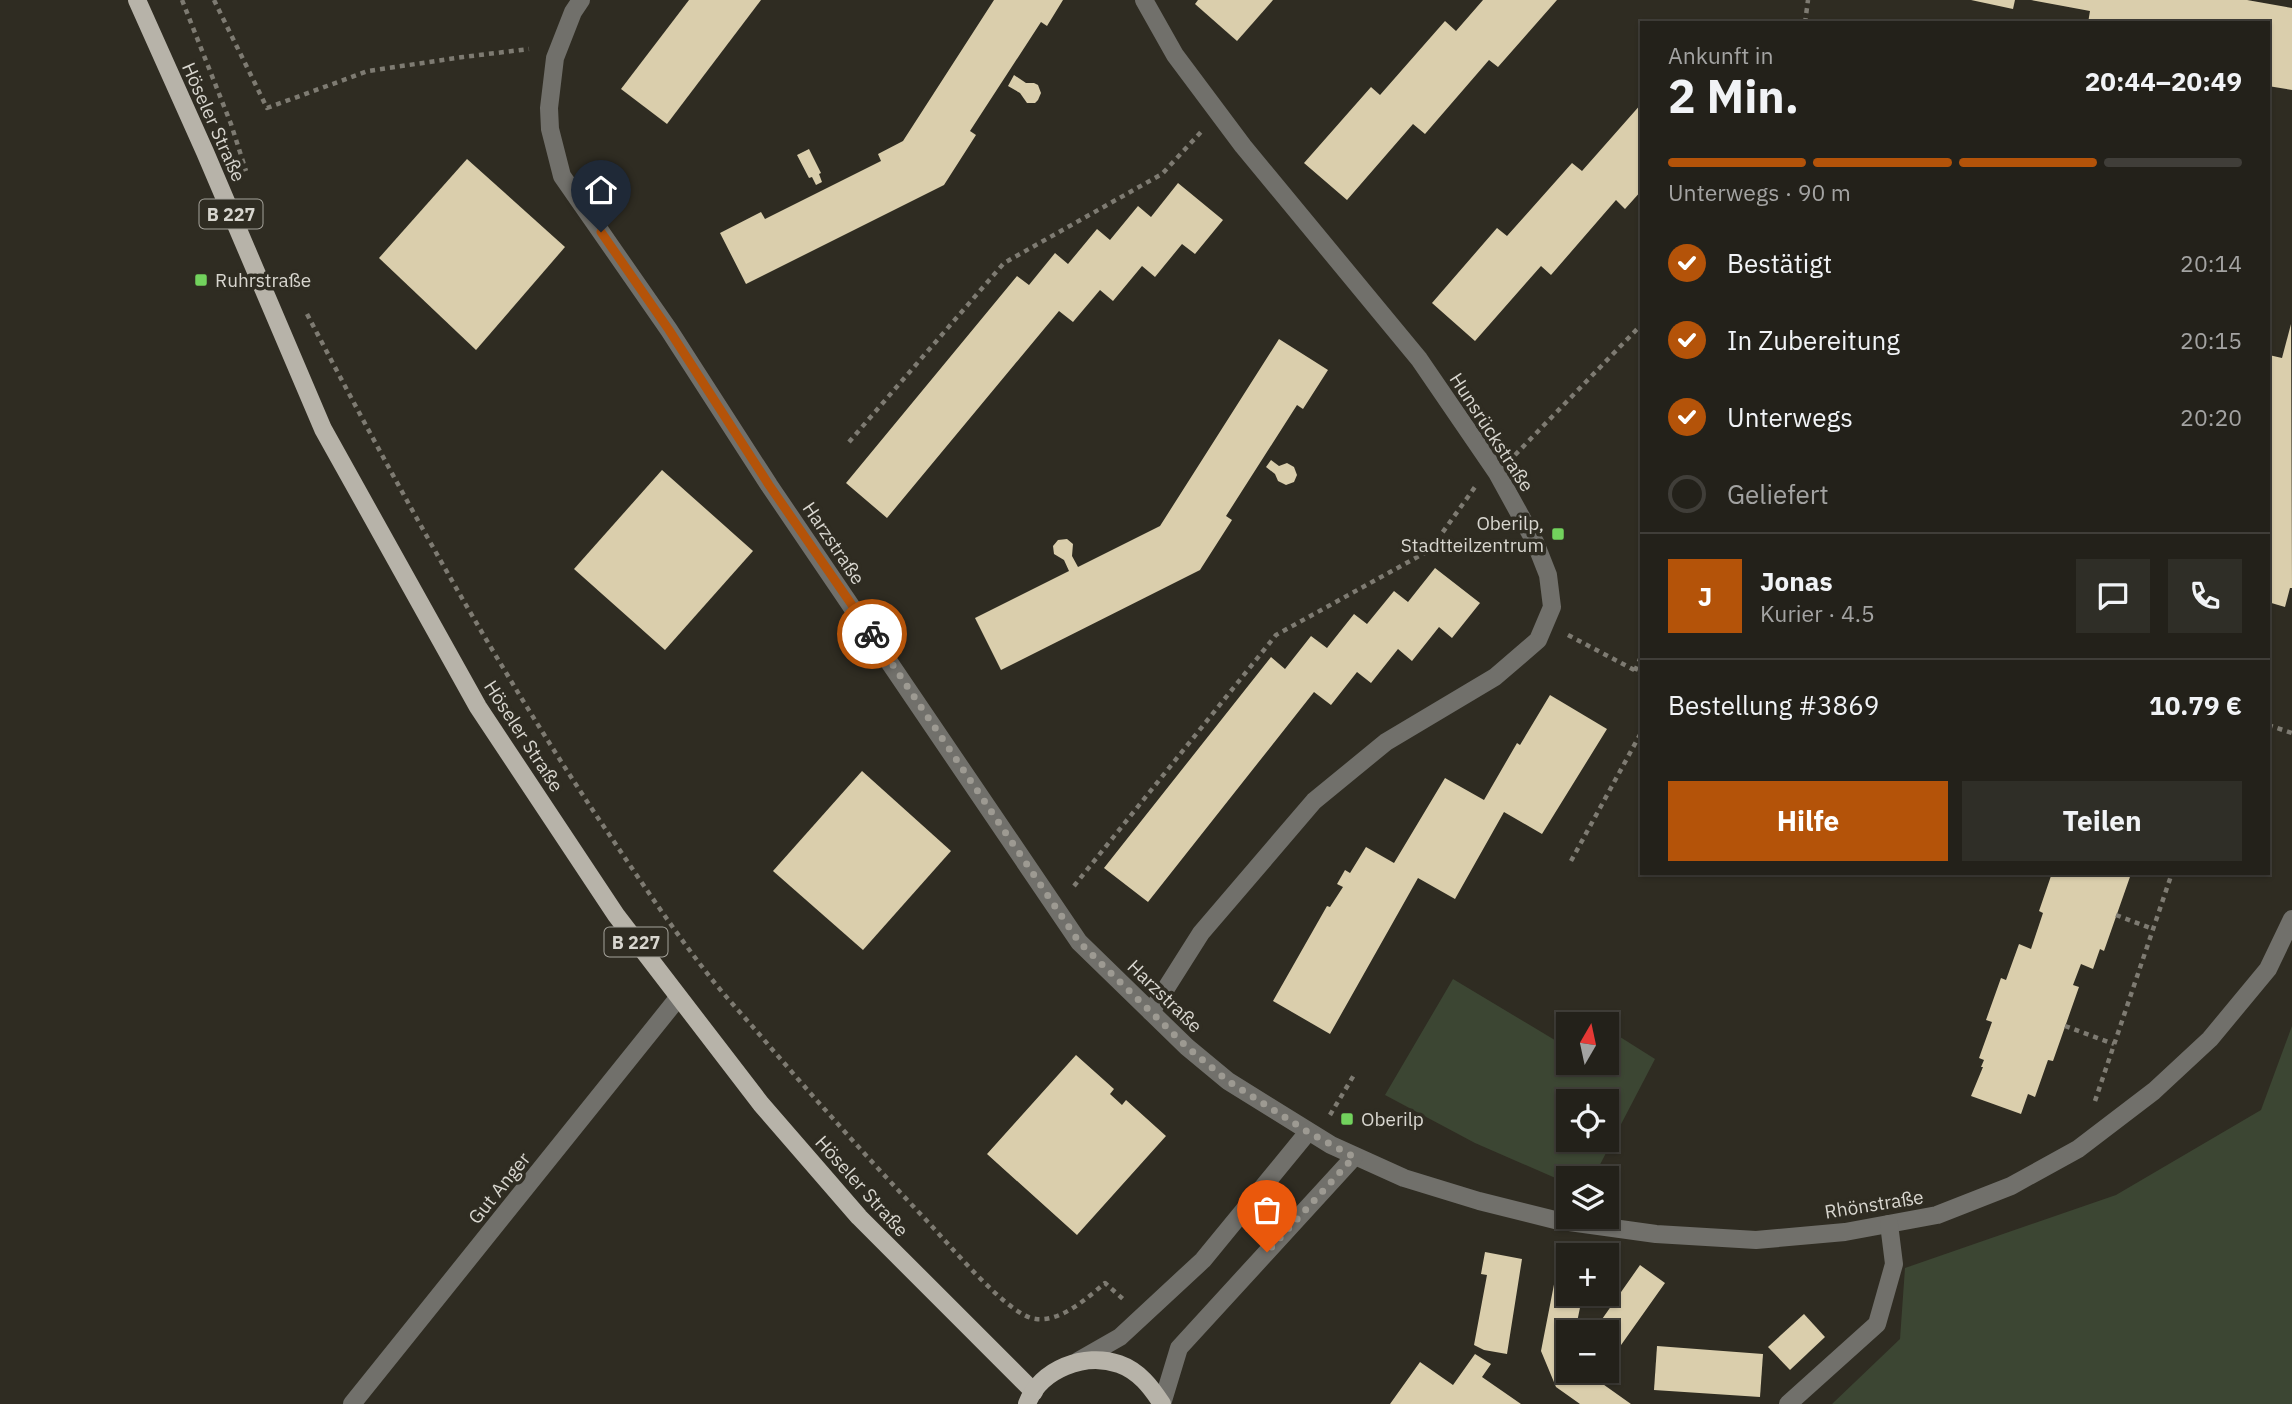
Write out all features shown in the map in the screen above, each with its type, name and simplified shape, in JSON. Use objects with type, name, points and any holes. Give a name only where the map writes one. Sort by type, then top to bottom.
[{"type":"main road","name":"Höseler Straße","points":[[137,0],[323,429],[478,707],[617,915],[761,1104],[859,1217],[1031,1398]]},
{"type":"main road","points":[[1031,1398],[1042,1382],[1058,1369],[1078,1362],[1099,1360],[1119,1364],[1137,1373],[1151,1387],[1162,1404]]},
{"type":"street","name":"Harzstraße","points":[[581,0],[573,12],[558,52],[549,108],[562,176],[669,330],[769,485],[1079,942],[1187,1047],[1228,1081],[1331,1145]]},
{"type":"street","name":"Hunsrückstraße","points":[[1144,0],[1175,55],[1218,113],[1419,359],[1494,469],[1535,542],[1548,575],[1552,607],[1538,640],[1495,677],[1386,742],[1314,801],[1201,933],[1151,1012]]},
{"type":"street","name":"Rhönstraße","points":[[1331,1145],[1404,1178],[1479,1201],[1555,1220],[1656,1234],[1756,1240],[1845,1232],[1937,1215],[1998,1191],[2078,1149],[2154,1091],[2210,1039],[2268,968],[2292,919]]},
{"type":"street","name":"Gut Anger","points":[[352,1404],[678,998]]},
{"type":"street","points":[[1078,1362],[1120,1337],[1203,1260],[1308,1132]]},
{"type":"street","points":[[1162,1404],[1179,1348],[1354,1157]]},
{"type":"street","points":[[1788,1404],[1877,1324],[1894,1264],[1889,1224]]},
{"type":"path","points":[[182,0],[231,124],[250,182]]},
{"type":"path","points":[[214,0],[267,108],[368,71],[532,49],[558,52]]},
{"type":"path","points":[[1805,21],[1808,0]]},
{"type":"path","points":[[849,442],[1004,263],[1163,174],[1218,113]]},
{"type":"path","points":[[306,312],[435,552],[551,747],[629,864],[709,976],[914,1207],[988,1285],[1019,1313],[1036,1320],[1063,1314],[1105,1283],[1143,1316]]},
{"type":"path","points":[[1057,909],[1276,635],[1430,550],[1494,469],[1640,326]]},
{"type":"path","points":[[1545,624],[1640,673]]},
{"type":"path","points":[[1635,671],[1640,659]]},
{"type":"path","points":[[2270,726],[2292,733]]},
{"type":"path","points":[[1571,861],[1640,735]]},
{"type":"path","points":[[2078,1149],[2171,875]]},
{"type":"path","points":[[2116,915],[2153,929]]},
{"type":"path","points":[[2065,1026],[2114,1044]]},
{"type":"path","points":[[1336,1105],[1354,1075]]},
{"type":"green space","points":[[1453,979],[1556,1041],[1556,1075],[1619,1075],[1619,1036],[1655,1059],[1619,1128],[1619,1089],[1556,1089],[1556,1152],[1607,1152],[1599,1166],[1556,1166],[1556,1178],[1475,1143],[1385,1095]]},
{"type":"green space","points":[[2292,1026],[2292,1404],[1832,1404],[1900,1339],[1905,1268],[2116,1195],[2261,1110]]},
{"type":"building","points":[[689,0],[761,0],[667,124],[621,89]]},
{"type":"building","points":[[994,0],[1063,0],[1047,26],[1041,22],[970,131],[976,135],[944,185],[746,284],[720,233],[761,212],[765,219],[881,161],[878,154],[903,141]]},
{"type":"building","points":[[1198,0],[1273,0],[1237,41],[1195,4]]},
{"type":"building","points":[[1483,0],[1557,0],[1498,67],[1489,60],[1425,134],[1413,124],[1347,200],[1304,163],[1371,87],[1380,95],[1445,21],[1456,31]]},
{"type":"building","points":[[1971,0],[2015,0],[2013,9]]},
{"type":"building","points":[[2031,0],[2247,0],[2292,8],[2292,90],[2270,86],[2270,21],[2088,21],[2090,11]]},
{"type":"building","points":[[1014,75],[1026,83],[1038,85],[1041,93],[1035,103],[1027,103],[1020,93],[1008,86]]},
{"type":"building","points":[[1640,105],[1640,192],[1625,209],[1616,200],[1551,275],[1541,266],[1475,341],[1432,303],[1497,228],[1507,236],[1572,163],[1582,171]]},
{"type":"building","points":[[809,149],[821,173],[822,182],[816,185],[812,177],[809,178],[797,155]]},
{"type":"building","points":[[467,159],[565,247],[476,350],[379,258]]},
{"type":"building","points":[[1178,183],[1223,220],[1195,254],[1182,244],[1155,277],[1142,266],[1113,301],[1100,290],[1073,322],[1059,311],[887,518],[846,483],[1017,276],[1029,285],[1055,253],[1068,264],[1097,229],[1110,240],[1138,206],[1151,217]]},
{"type":"building","points":[[2291,324],[2292,588],[2285,607],[2270,603],[2270,355],[2282,358]]},
{"type":"building","points":[[1279,339],[1328,370],[1303,409],[1297,405],[1226,516],[1232,520],[1200,570],[1001,670],[975,618],[1069,571],[1064,560],[1054,554],[1053,546],[1058,540],[1067,539],[1073,544],[1072,556],[1078,567],[1160,526]]},
{"type":"building","points":[[1271,460],[1279,466],[1287,463],[1294,467],[1297,475],[1294,482],[1286,485],[1278,481],[1275,474],[1266,467]]},
{"type":"building","points":[[662,470],[753,551],[665,650],[574,569]]},
{"type":"building","points":[[1435,568],[1480,603],[1452,638],[1439,627],[1412,661],[1398,649],[1371,683],[1357,672],[1331,705],[1314,692],[1148,902],[1104,868],[1271,657],[1285,669],[1311,636],[1327,648],[1354,614],[1367,624],[1394,591],[1408,602]]},
{"type":"building","points":[[1550,695],[1607,729],[1542,834],[1504,812],[1455,899],[1418,878],[1330,1034],[1273,1001],[1327,906],[1330,907],[1343,887],[1337,884],[1345,870],[1350,873],[1366,847],[1394,863],[1445,778],[1484,800],[1517,743],[1520,745]]},
{"type":"building","points":[[862,771],[951,851],[863,950],[773,871]]},
{"type":"building","points":[[2051,875],[2131,875],[2104,951],[2100,949],[2093,969],[2081,964],[2073,985],[2079,987],[2053,1061],[2048,1060],[2035,1097],[2028,1094],[2021,1114],[1971,1096],[1983,1067],[1984,1060],[1979,1058],[1992,1022],[1986,1020],[2001,978],[2006,980],[2019,944],[2031,949],[2043,913],[2039,911]]},
{"type":"building","points":[[1076,1055],[1114,1089],[1110,1094],[1122,1105],[1126,1100],[1166,1136],[1077,1235],[987,1154]]},
{"type":"building","points":[[1485,1252],[1522,1259],[1507,1354],[1484,1350],[1474,1345],[1487,1275],[1481,1274]]},
{"type":"building","points":[[1640,1265],[1665,1283],[1619,1348],[1619,1320],[1601,1320],[1611,1306],[1619,1306],[1619,1295]]},
{"type":"building","points":[[1556,1274],[1556,1306],[1580,1306],[1577,1320],[1556,1320],[1556,1383],[1601,1383],[1631,1404],[1580,1404],[1556,1387],[1541,1351]]},
{"type":"building","points":[[1804,1314],[1825,1337],[1790,1370],[1768,1347]]},
{"type":"building","points":[[1657,1346],[1763,1354],[1760,1397],[1654,1390]]},
{"type":"building","points":[[1475,1354],[1491,1364],[1482,1377],[1521,1404],[1390,1404],[1420,1362],[1453,1385]]},
{"type":"way so far","points":[[872,634],[1079,942],[1187,1047],[1228,1081],[1308,1132],[1354,1157],[1267,1252]]},
{"type":"place","name":"Ruhrstraße","points":[[201,280]]},
{"type":"place","name":"Oberilp, Stadtteilzentrum","points":[[1558,534]]},
{"type":"place","name":"Oberilp","points":[[1347,1119]]},
{"type":"route","points":[[601,232],[669,330],[769,485],[872,634]]}]
